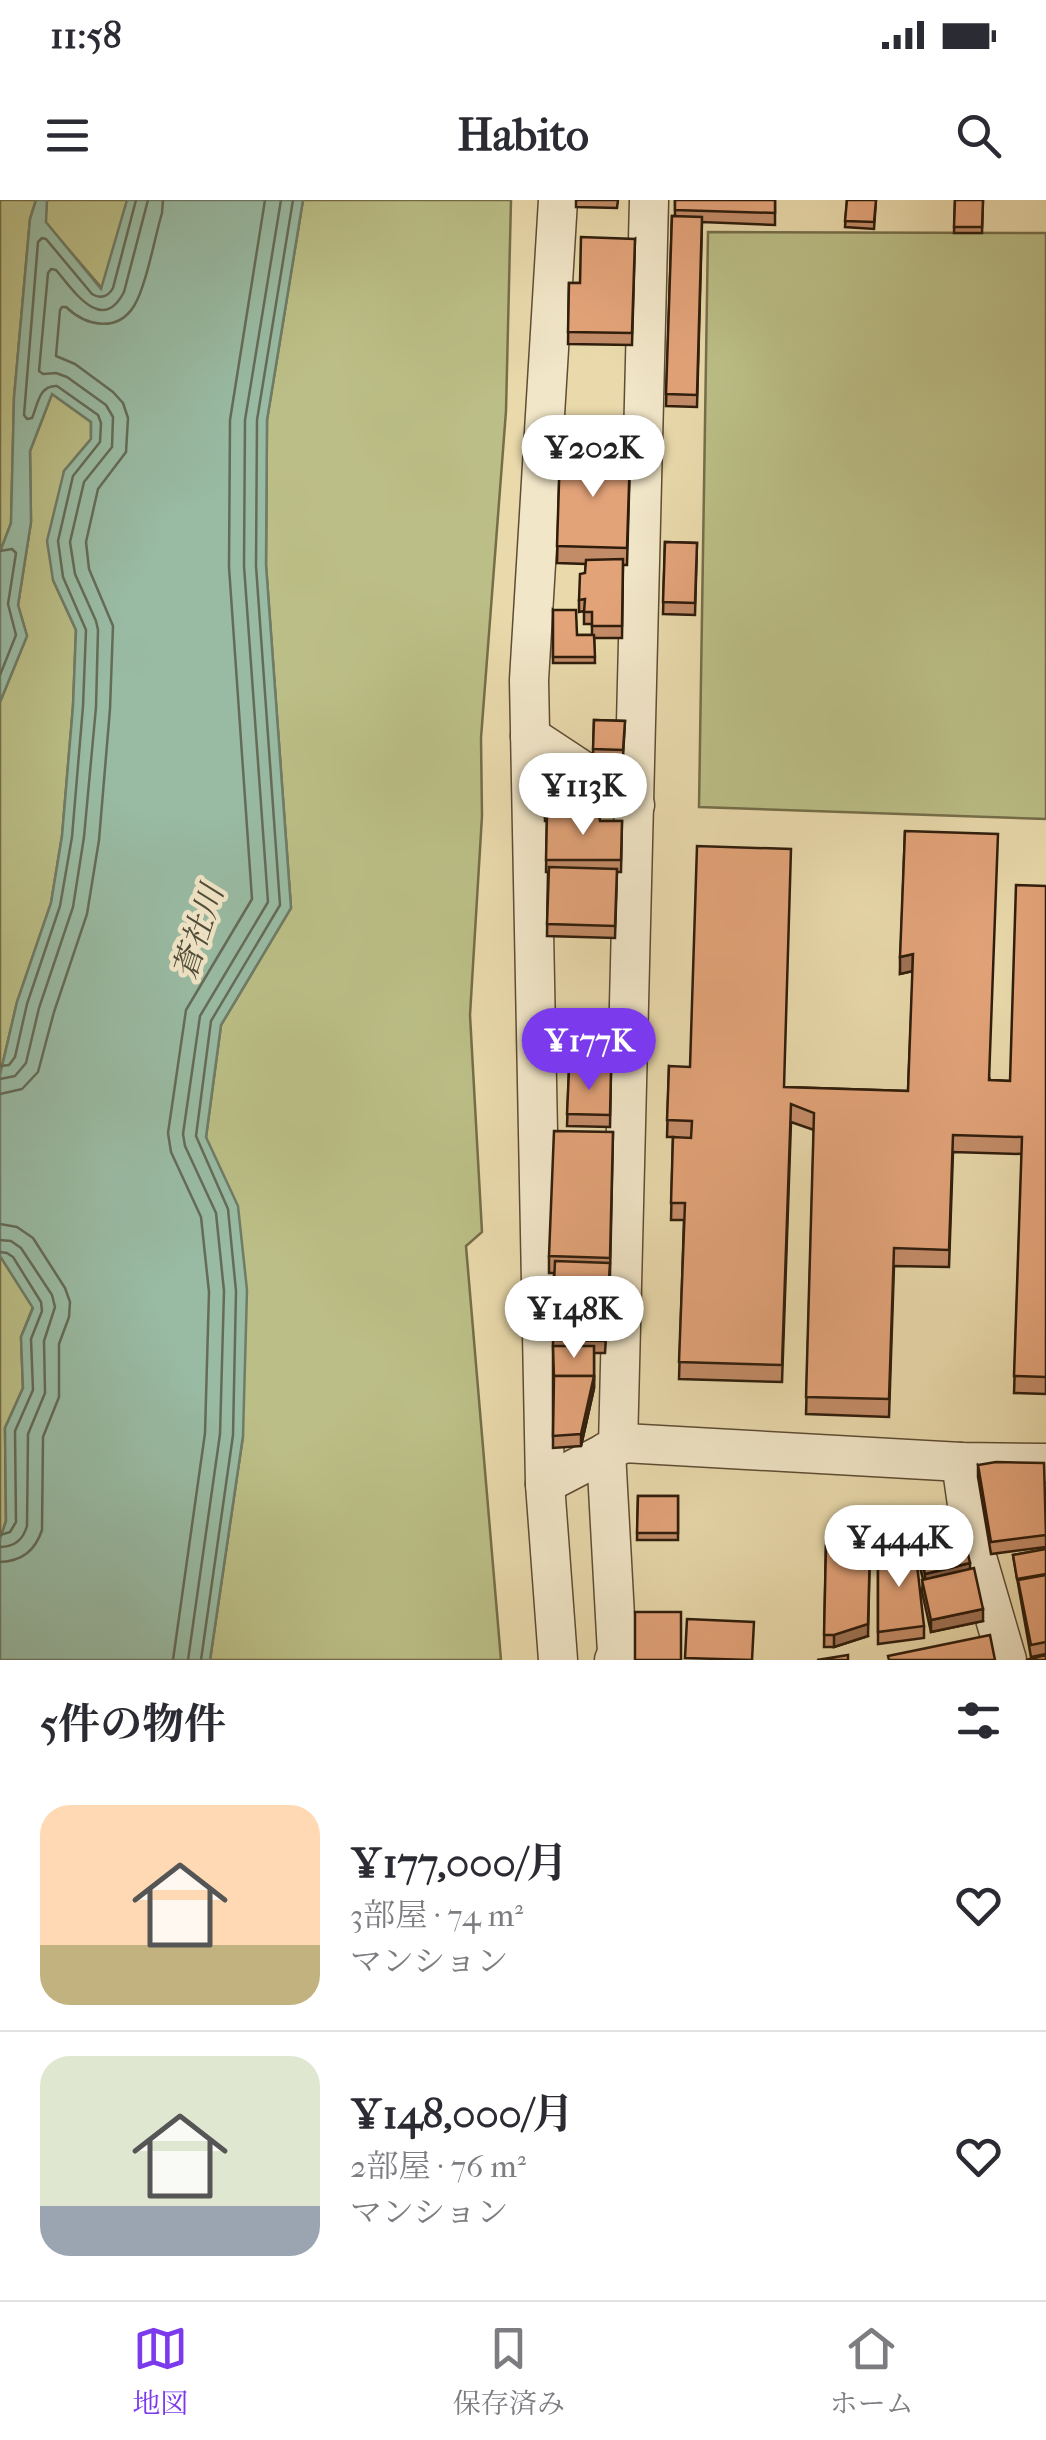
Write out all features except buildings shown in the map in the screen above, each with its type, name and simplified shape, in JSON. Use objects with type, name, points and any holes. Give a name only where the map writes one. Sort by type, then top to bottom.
[{"type":"street","points":[[558,200],[529,680],[545,1484],[558,1660]]},
{"type":"street","points":[[614,1660],[617,1653],[612,1449],[636,805],[649,200]]},
{"type":"street","points":[[530,736],[636,805]]},
{"type":"street","points":[[545,1484],[624,1444],[1046,1463]]},
{"type":"street","points":[[961,1462],[972,1540],[1008,1660]]},
{"type":"shaded area","points":[[0,200],[36,200],[30,219],[14,398],[11,523],[0,552]]},
{"type":"shaded area","points":[[47,200],[128,200],[112,300],[45,222]]},
{"type":"shaded area","points":[[303,200],[511,200],[506,411],[481,738],[482,816],[470,1015],[482,1232],[466,1246],[501,1660],[210,1660],[243,1436],[206,1137],[221,1025],[291,908],[266,565],[267,420]]},
{"type":"shaded area","points":[[708,232],[1046,233],[1046,819],[699,807]]},
{"type":"shaded area","points":[[52,394],[91,422],[91,439],[64,471],[53,580],[76,630],[73,706],[62,836],[51,903],[17,1002],[0,1075],[0,702],[27,636],[18,605],[31,522],[30,451]]},
{"type":"shaded area","points":[[0,1256],[33,1307],[21,1337],[23,1388],[5,1428],[6,1521],[0,1539]]},
{"type":"water","name":"蒼社川","points":[[36,200],[47,200],[46,222],[101,289],[127,200],[303,200],[267,420],[266,565],[291,908],[221,1025],[206,1137],[238,1206],[247,1290],[243,1436],[210,1660],[0,1660],[0,1539],[6,1521],[5,1428],[23,1388],[21,1337],[33,1308],[0,1256],[0,1075],[17,1002],[51,903],[62,836],[76,630],[53,580],[47,541],[64,471],[91,439],[91,422],[52,394],[30,451],[31,522],[18,605],[27,636],[0,702],[0,552],[11,523],[14,398],[30,219]]}]
